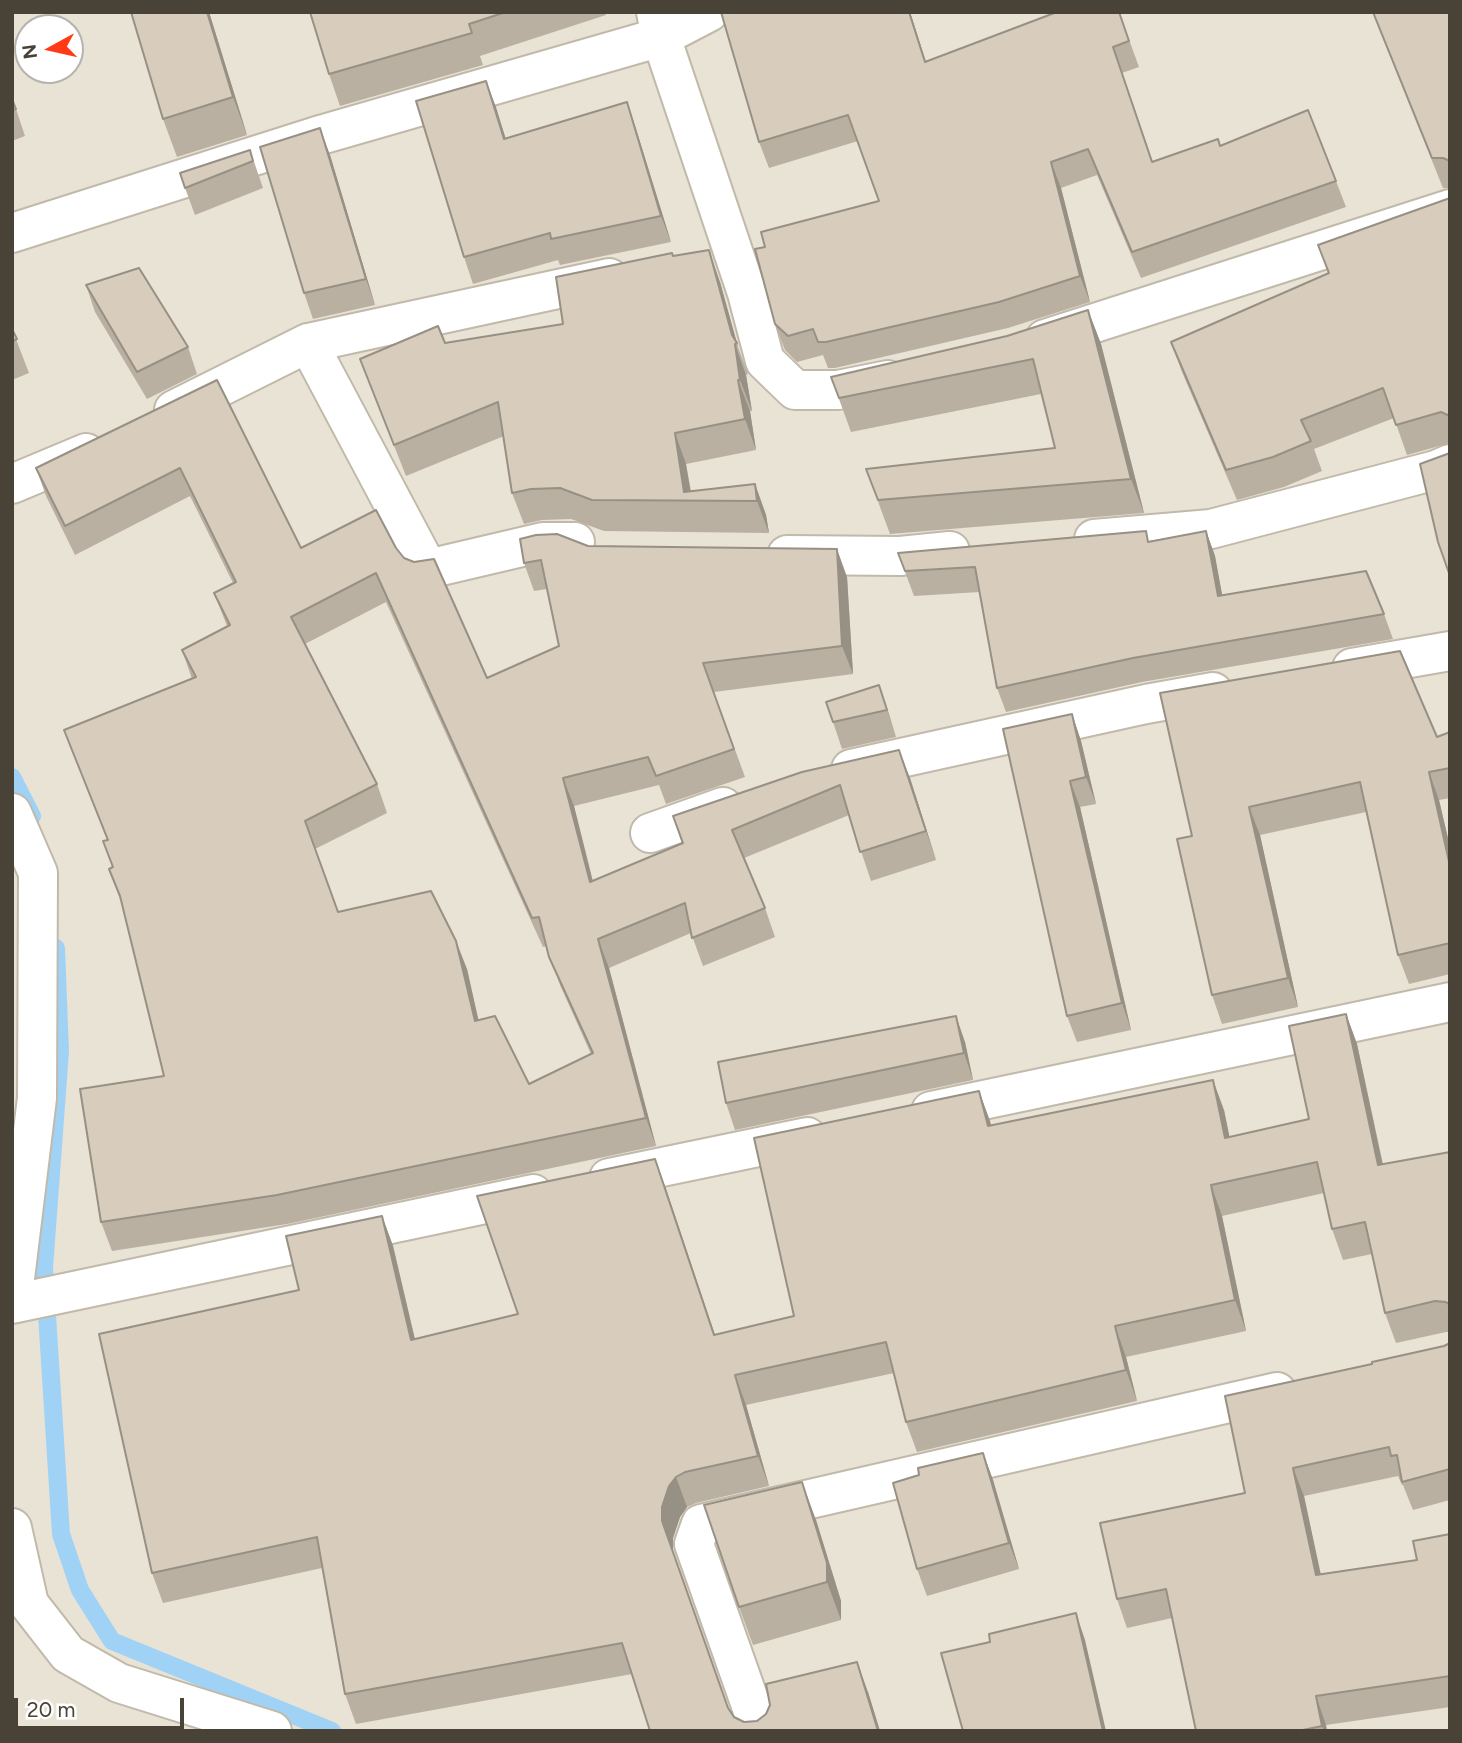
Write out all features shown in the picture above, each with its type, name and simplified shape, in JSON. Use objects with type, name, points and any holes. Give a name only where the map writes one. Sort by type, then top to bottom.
[{"type":"street","points":[[12,233],[658,24],[709,12]]},
{"type":"street","points":[[658,24],[718,255],[747,293],[765,361],[795,390],[838,390],[920,372]]},
{"type":"street","points":[[1014,349],[1450,209]]},
{"type":"street","points":[[12,484],[67,463],[308,343],[638,272]]},
{"type":"street","points":[[308,343],[428,569],[543,542],[572,541],[599,553],[613,553]]},
{"type":"street","points":[[1062,542],[1211,529],[1436,470],[1450,464]]},
{"type":"street","points":[[750,554],[900,556],[981,549]]},
{"type":"street","points":[[1318,674],[1450,650]]},
{"type":"street","points":[[819,776],[1146,704],[1252,685]]},
{"type":"street","points":[[650,833],[754,797]]},
{"type":"street","points":[[12,813],[38,873],[12,1303],[836,1131]]},
{"type":"street","points":[[891,1119],[1450,1002]]},
{"type":"street","points":[[760,1731],[694,1544],[701,1524],[1314,1384]]},
{"type":"street","points":[[12,1528],[29,1604],[68,1654],[119,1683],[272,1731]]},
{"type":"shaded area","points":[[12,12],[1450,12],[1450,1731],[12,1731]]},
{"type":"building","points":[[131,12],[207,12],[233,97],[163,119]]},
{"type":"building","points":[[310,12],[506,12],[469,24],[472,33],[329,74]]},
{"type":"building","points":[[721,12],[909,12],[925,62],[1057,12],[1119,12],[1129,41],[1113,47],[1152,162],[1218,139],[1220,146],[1308,110],[1336,181],[1132,252],[1088,149],[1051,162],[1080,276],[999,302],[826,342],[818,342],[813,329],[788,336],[775,324],[755,249],[765,247],[761,232],[879,201],[848,115],[759,142]]},
{"type":"building","points":[[1373,12],[1450,12],[1450,161],[1432,158]]},
{"type":"building","points":[[486,81],[504,139],[627,102],[661,216],[551,239],[550,233],[464,257],[416,101]]},
{"type":"building","points":[[320,128],[366,279],[304,293],[260,147]]},
{"type":"building","points":[[250,150],[253,161],[185,188],[180,173]]},
{"type":"building","points":[[1450,198],[1450,416],[1441,412],[1396,425],[1383,388],[1301,420],[1311,441],[1273,457],[1226,470],[1171,342],[1329,273],[1318,245]]},
{"type":"building","points":[[709,250],[732,335],[737,343],[738,380],[745,419],[675,433],[684,492],[755,484],[757,501],[592,500],[560,488],[512,493],[498,402],[394,445],[360,359],[438,326],[445,343],[563,324],[556,277],[672,253],[673,256]]},
{"type":"building","points":[[139,268],[188,347],[137,372],[86,285]]},
{"type":"building","points":[[1088,310],[1131,479],[878,500],[866,469],[1055,448],[1033,359],[839,398],[831,377],[1007,336]]},
{"type":"building","points":[[217,380],[301,548],[376,510],[404,558],[414,562],[434,559],[487,678],[559,646],[541,560],[524,563],[520,539],[557,534],[588,546],[837,549],[842,646],[703,663],[734,749],[656,776],[648,757],[563,778],[590,882],[683,843],[673,816],[802,772],[899,750],[926,831],[860,852],[840,785],[732,830],[765,908],[692,938],[685,903],[598,939],[646,1118],[277,1195],[101,1222],[80,1089],[164,1076],[120,896],[109,869],[113,867],[103,841],[108,840],[64,730],[196,677],[182,650],[230,625],[214,593],[236,582],[180,468],[65,526],[36,468]],"holes":[[[376,573],[532,918],[539,917],[549,957],[593,1053],[529,1084],[495,1016],[475,1021],[456,941],[431,891],[338,912],[305,821],[377,784],[291,617]]]},
{"type":"building","points":[[1450,453],[1450,576],[1438,542],[1420,464]]},
{"type":"building","points":[[1146,531],[1148,542],[1206,531],[1218,596],[1366,571],[1384,614],[1133,658],[997,688],[975,567],[905,571],[898,553]]},
{"type":"building","points":[[1400,651],[1437,737],[1450,732],[1450,768],[1429,772],[1450,866],[1450,943],[1398,955],[1360,782],[1249,807],[1288,978],[1212,995],[1177,839],[1192,836],[1160,693]]},
{"type":"building","points":[[879,685],[887,710],[833,722],[826,702]]},
{"type":"building","points":[[1072,714],[1086,777],[1070,781],[1122,1003],[1067,1016],[1003,729]]},
{"type":"building","points":[[1346,1014],[1378,1165],[1450,1152],[1450,1305],[1435,1301],[1385,1313],[1365,1222],[1332,1229],[1317,1162],[1211,1185],[1235,1300],[1115,1326],[1126,1370],[906,1422],[886,1342],[735,1375],[758,1456],[685,1472],[676,1477],[669,1486],[662,1507],[662,1521],[728,1708],[734,1717],[744,1722],[757,1721],[766,1714],[770,1705],[766,1684],[857,1662],[878,1731],[650,1731],[622,1643],[345,1694],[317,1537],[152,1573],[99,1334],[299,1290],[286,1236],[382,1216],[411,1340],[518,1314],[477,1196],[655,1159],[714,1335],[794,1316],[754,1138],[979,1091],[988,1126],[1213,1080],[1225,1138],[1309,1119],[1289,1026]]},
{"type":"building","points":[[956,1016],[964,1053],[726,1103],[718,1062]]},
{"type":"building","points":[[1450,1343],[1450,1469],[1402,1482],[1397,1455],[1391,1456],[1389,1447],[1293,1468],[1316,1575],[1417,1560],[1413,1541],[1450,1534],[1450,1676],[1316,1696],[1322,1726],[1298,1731],[1196,1731],[1166,1589],[1117,1599],[1100,1523],[1245,1493],[1225,1396],[1372,1364]]},
{"type":"building","points":[[983,1453],[1009,1543],[917,1569],[893,1483],[919,1475],[918,1468]]},
{"type":"building","points":[[802,1482],[827,1563],[827,1582],[739,1607],[704,1505]]},
{"type":"building","points":[[1076,1613],[1103,1731],[963,1731],[941,1653],[990,1642],[989,1634]]},
{"type":"waterway","points":[[12,777],[32,816]]},
{"type":"waterway","points":[[56,948],[60,1051],[44,1268],[61,1534],[80,1590],[112,1641],[332,1731]]}]
